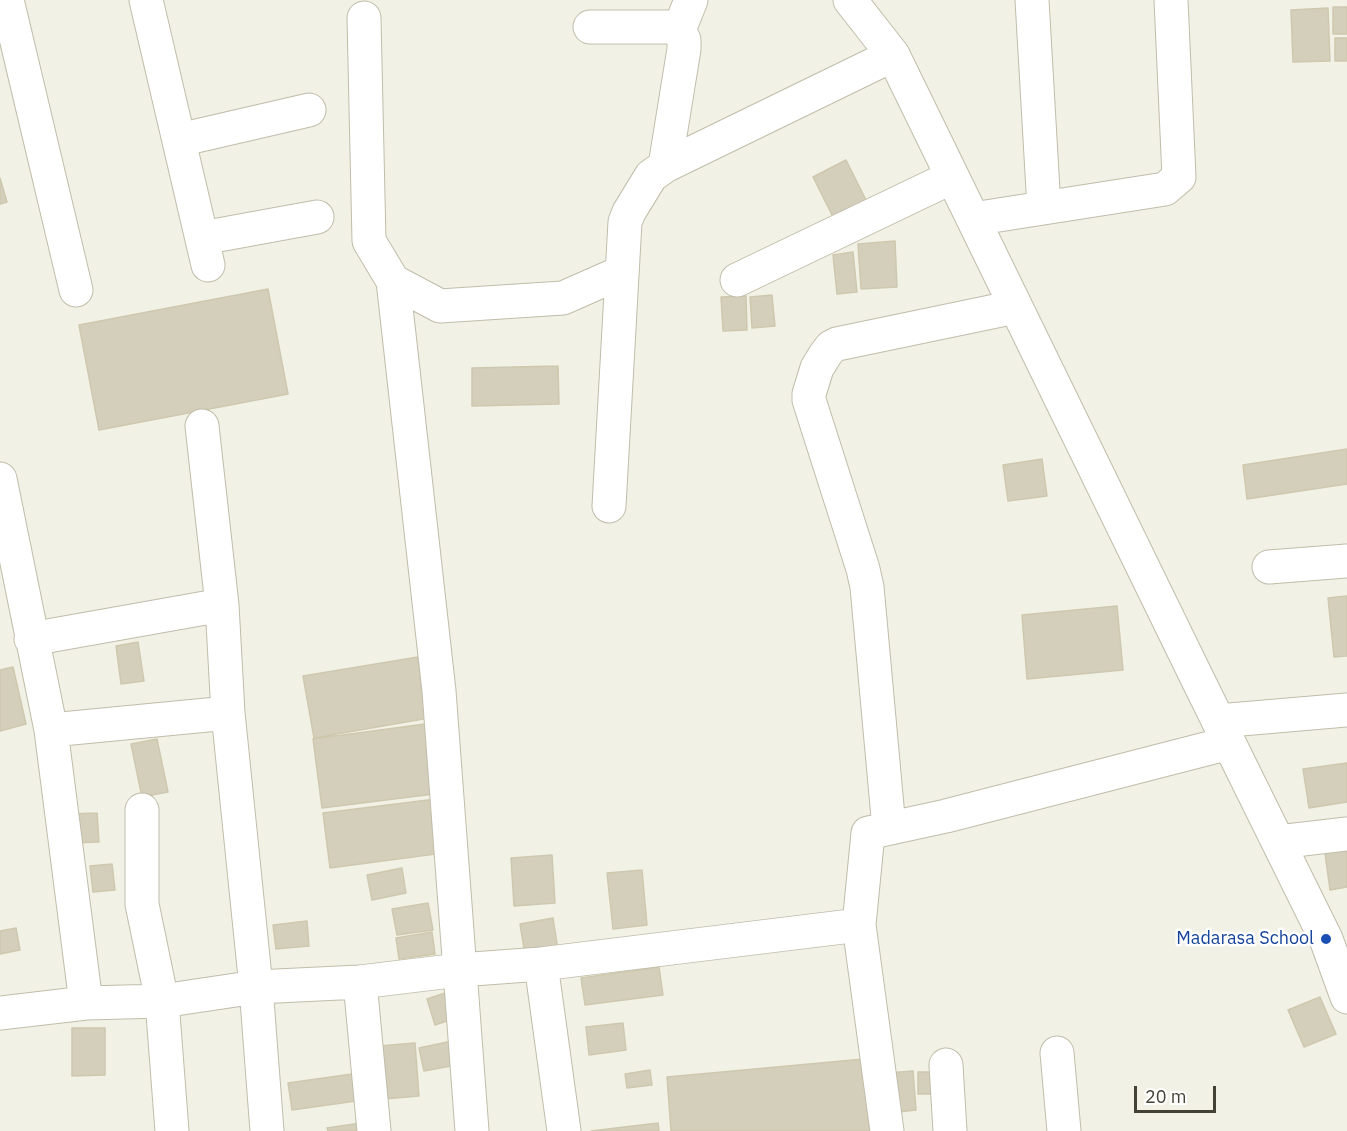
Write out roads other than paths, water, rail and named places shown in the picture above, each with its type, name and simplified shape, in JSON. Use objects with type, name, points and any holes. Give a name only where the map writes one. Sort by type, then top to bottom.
[{"type":"street","points":[[7,0],[75,290]]},
{"type":"street","points":[[146,0],[205,252],[317,217]]},
{"type":"street","points":[[679,30],[691,0]]},
{"type":"street","points":[[850,0],[893,55],[1326,939],[1347,997]]},
{"type":"street","points":[[1032,0],[1044,208]]},
{"type":"street","points":[[973,219],[1165,189],[1179,177],[1171,0]]},
{"type":"street","points":[[364,18],[369,241],[393,281],[439,691],[471,1131]]},
{"type":"street","points":[[590,27],[671,27],[679,30],[684,40],[684,49],[665,166]]},
{"type":"street","points":[[609,506],[625,222],[651,176],[665,166],[893,55]]},
{"type":"street","points":[[179,140],[309,110]]},
{"type":"street","points":[[737,280],[952,177]]},
{"type":"street","points":[[393,281],[440,306],[563,298],[622,272]]},
{"type":"street","points":[[889,828],[867,587],[809,394],[817,368],[825,355],[837,344],[1016,307]]},
{"type":"street","points":[[202,426],[222,605],[228,713],[256,987],[267,1131]]},
{"type":"street","points":[[0,479],[51,730],[86,1003]]},
{"type":"street","points":[[1269,567],[1347,561]]},
{"type":"street","points":[[31,639],[222,605]]},
{"type":"street","points":[[886,1131],[859,925],[868,833],[946,816],[1223,732],[1347,710]]},
{"type":"street","points":[[51,730],[228,713]]},
{"type":"street","points":[[142,810],[142,904],[162,1001],[172,1131]]},
{"type":"street","points":[[1278,842],[1347,834]]},
{"type":"street","points":[[0,1013],[86,1003],[162,1001],[256,987],[360,982],[459,970],[541,964],[859,925]]},
{"type":"street","points":[[541,964],[564,1131]]},
{"type":"street","points":[[360,982],[374,1131]]},
{"type":"street","points":[[1057,1053],[1064,1131]]},
{"type":"street","points":[[946,1065],[950,1131]]},
{"type":"place","name":"Madarasa School","points":[[1326,939]]}]
